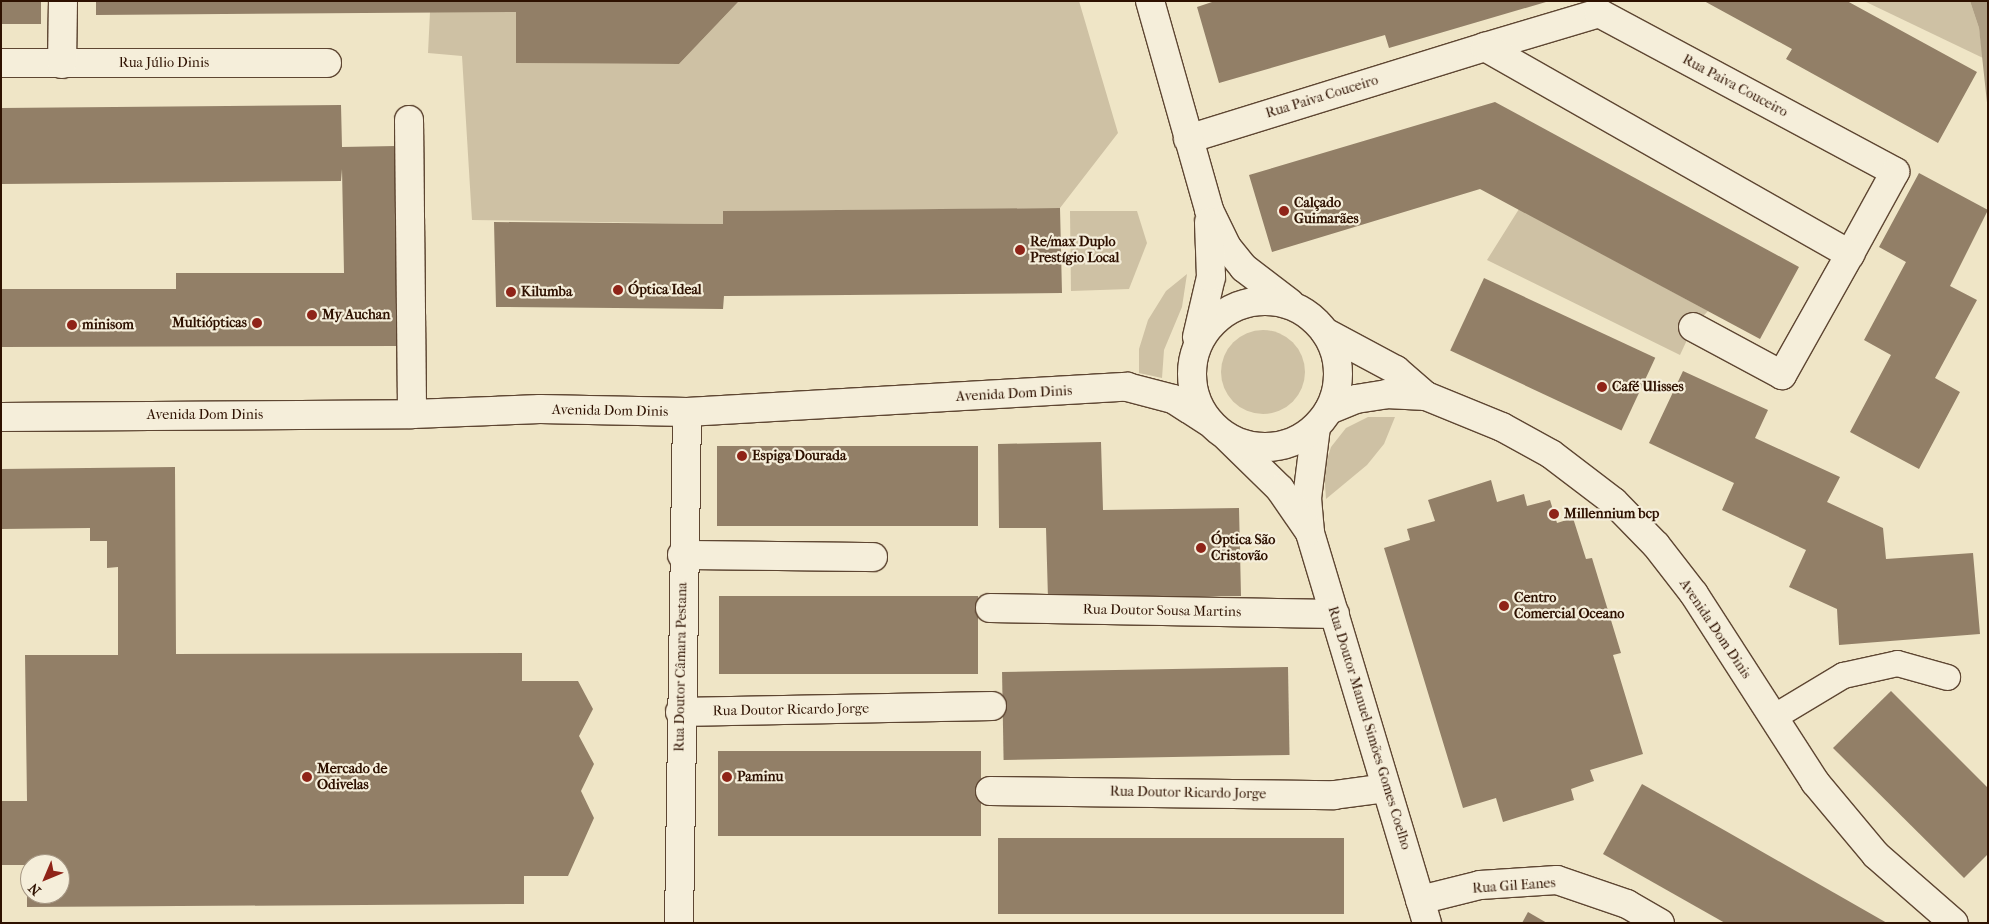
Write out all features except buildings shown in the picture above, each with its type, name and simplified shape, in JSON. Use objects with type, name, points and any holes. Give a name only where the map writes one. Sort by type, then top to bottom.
[{"type":"street","points":[[62,64],[63,1]]},
{"type":"street","points":[[1150,1],[1209,210],[1227,247],[1244,268],[1295,306],[1325,332],[1335,350],[1339,370],[1337,391],[1322,419],[1299,440],[1276,447],[1251,447],[1218,430],[1196,401],[1191,377],[1193,355],[1211,276],[1209,210]]},
{"type":"street","name":"Rua Paiva Couceiro","points":[[1188,139],[1599,13],[1894,172],[1782,375],[1694,327]]},
{"type":"street","points":[[1485,47],[1850,254]]},
{"type":"street","name":"Rua Júlio Dinis","points":[[1,63],[327,63]]},
{"type":"street","points":[[409,120],[412,414]]},
{"type":"street","points":[[1193,355],[1211,324],[1234,306],[1255,300],[1276,300],[1295,306]]},
{"type":"street","name":"Avenida Dom Dinis","points":[[1325,332],[1396,370],[1426,396],[1502,427],[1535,445],[1614,502],[1656,545],[1694,594],[1816,782],[1876,855],[1954,923]]},
{"type":"street","name":"Avenida Dom Dinis","points":[[1,417],[412,414],[540,409],[687,412],[1126,387],[1173,399],[1218,430]]},
{"type":"street","name":"Avenida Dom Dinis","points":[[1322,419],[1356,399],[1386,394],[1426,396]]},
{"type":"street","name":"Rua Doutor Câmara Pestana","points":[[679,923],[682,555],[687,412]]},
{"type":"street","name":"Rua Doutor Manuel Simões Gomes Coelho","points":[[1322,419],[1307,498],[1310,533],[1423,911]]},
{"type":"street","name":"Rua Doutor Manuel Simões Gomes Coelho","points":[[1218,430],[1280,489],[1310,533]]},
{"type":"street","points":[[682,555],[873,557]]},
{"type":"street","name":"Rua Doutor Sousa Martins","points":[[990,608],[1335,614]]},
{"type":"street","name":"Rua Doutor Ricardo Jorge","points":[[680,712],[992,706]]},
{"type":"street","name":"Rua Doutor Ricardo Jorge","points":[[990,791],[1334,795],[1386,788]]},
{"type":"street","name":"Rua Gil Eanes","points":[[1423,911],[1480,885],[1556,880],[1626,904],[1660,923]]},
{"type":"lane","points":[[1773,717],[1843,675],[1897,663],[1947,677]]},
{"type":"shaded area","points":[[739,1],[1079,1],[1118,133],[1060,208],[724,211],[723,224],[472,220],[462,56],[428,53],[430,12],[516,12],[516,63],[679,64]]},
{"type":"shaded area","points":[[1864,1],[1970,1],[1979,28],[1983,58]]},
{"type":"shaded area","points":[[1970,1],[1988,1],[1988,112],[1979,28]]},
{"type":"shaded area","points":[[1519,209],[1708,311],[1693,327],[1680,355],[1487,260]]},
{"type":"shaded area","points":[[1070,211],[1137,211],[1147,243],[1129,289],[1071,291]]},
{"type":"shaded area","points":[[1187,274],[1182,307],[1164,350],[1162,378],[1139,373],[1139,349],[1148,320],[1166,291]]},
{"type":"shaded area","points":[[1263,330],[1279,333],[1293,342],[1302,356],[1305,372],[1302,388],[1293,402],[1279,411],[1263,414],[1247,411],[1233,402],[1224,388],[1221,372],[1224,356],[1233,342],[1247,333]]},
{"type":"shaded area","points":[[1368,417],[1395,417],[1384,444],[1367,465],[1326,499],[1324,469],[1331,447],[1346,428]]},
{"type":"place","name":"Calçado Guimarães","points":[[1284,211]]},
{"type":"place","name":"Re/max Duplo Prestígio Local","points":[[1020,250]]},
{"type":"place","name":"Óptica Ideal","points":[[618,290]]},
{"type":"place","name":"Kilumba","points":[[511,292]]},
{"type":"place","name":"My Auchan","points":[[312,315]]},
{"type":"place","name":"Multiópticas","points":[[257,323]]},
{"type":"place","name":"minisom","points":[[72,325]]},
{"type":"place","name":"Café Ulisses","points":[[1602,387]]},
{"type":"place","name":"Espiga Dourada","points":[[742,456]]},
{"type":"place","name":"Millennium bcp","points":[[1554,514]]},
{"type":"place","name":"Óptica São Cristovão","points":[[1201,548]]},
{"type":"place","name":"Centro Comercial Oceano","points":[[1504,606]]},
{"type":"place","name":"Mercado de Odivelas","points":[[307,777]]},
{"type":"place","name":"Paminu","points":[[727,777]]}]
